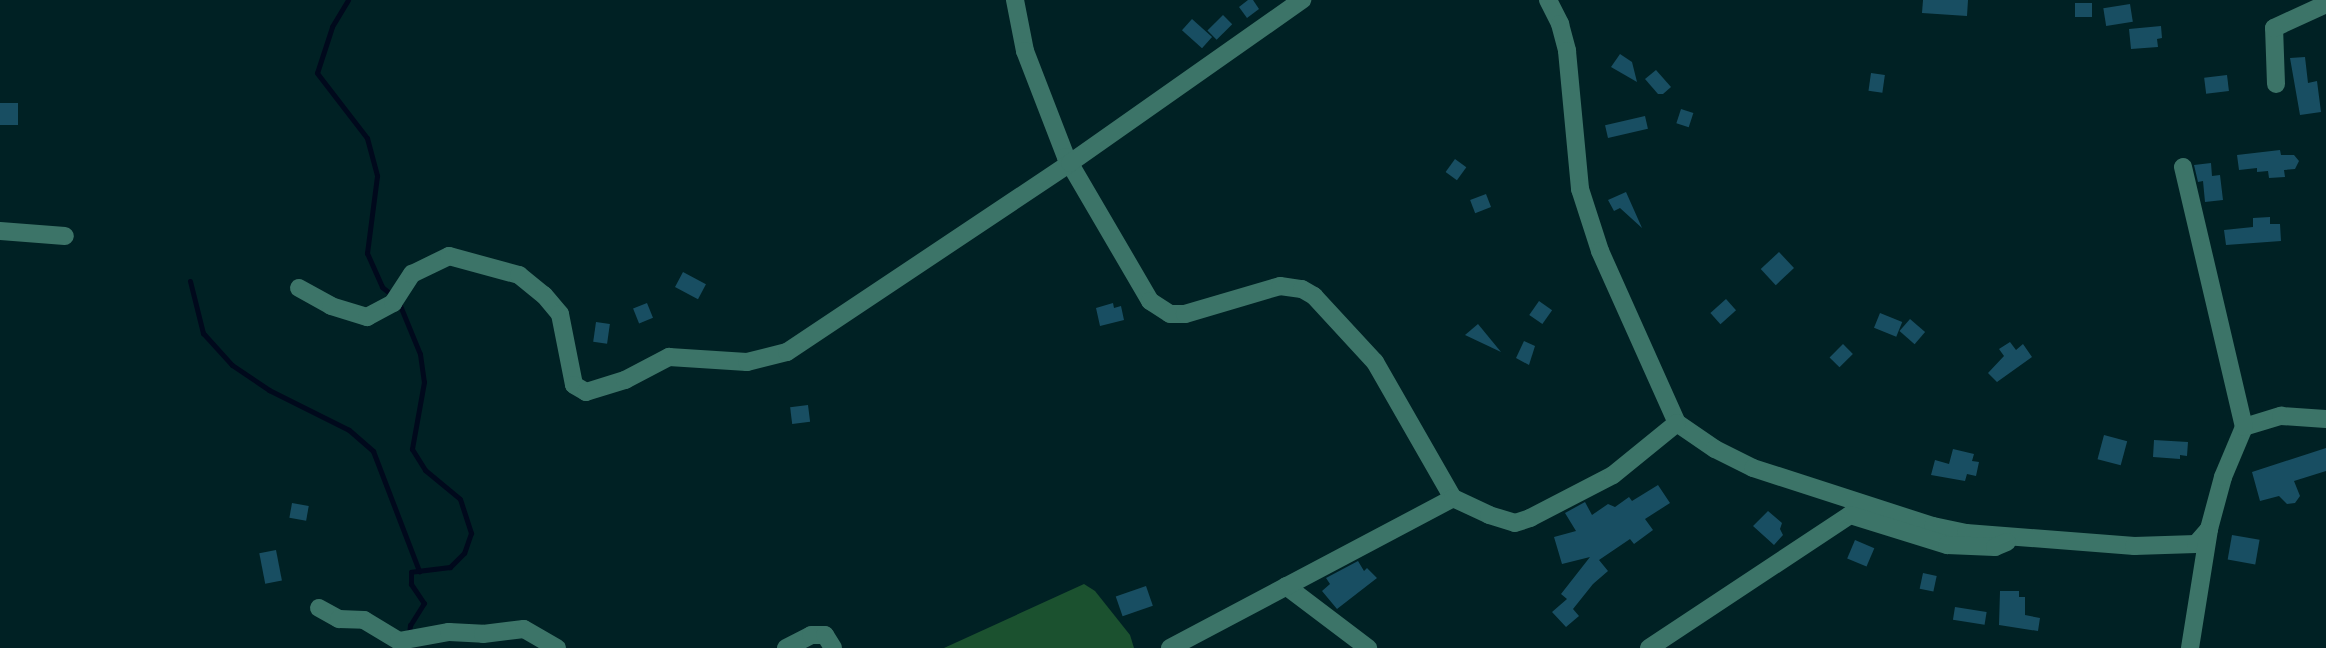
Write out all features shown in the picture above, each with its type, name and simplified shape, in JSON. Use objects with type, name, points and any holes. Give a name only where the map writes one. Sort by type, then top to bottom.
[{"type":"street","points":[[1015,0],[1026,51],[1070,163],[1150,301],[1161,310],[1185,314],[1280,286],[1302,289],[1314,296],[1375,362],[1453,498],[1489,515],[1515,523],[1613,475],[1677,423]]},
{"type":"street","points":[[299,288],[331,306],[367,317],[393,303],[412,274],[449,256],[519,275],[544,295],[560,314],[574,385],[586,392],[625,380],[669,357],[747,362],[787,352],[1070,163],[1302,0]]},
{"type":"street","points":[[1548,0],[1560,23],[1567,51],[1580,189],[1585,207],[1600,251],[1677,423],[1715,449],[1753,468],[1933,526],[2020,537],[2133,546],[2196,544],[2209,529]]},
{"type":"street","points":[[2276,84],[2274,28],[2326,4]]},
{"type":"street","points":[[2183,167],[2244,427],[2223,477],[2209,529],[2190,648]]},
{"type":"street","points":[[0,231],[65,236]]},
{"type":"street","points":[[2244,427],[2281,416],[2326,419]]},
{"type":"street","points":[[1170,648],[1453,498]]},
{"type":"street","points":[[1649,648],[1850,515],[1947,545],[1995,547],[2020,537]]},
{"type":"street","points":[[1286,586],[1368,648]]},
{"type":"street","points":[[319,608],[339,619],[365,620],[400,641],[449,632],[483,634],[524,629],[557,648]]},
{"type":"street","points":[[786,648],[811,635],[825,635],[833,648]]},
{"type":"green space","points":[[1084,584],[1095,591],[1130,635],[1134,648],[944,648]]},
{"type":"building","points":[[1248,0],[1253,0],[1259,9],[1247,18],[1239,7]]},
{"type":"building","points":[[1923,0],[1968,0],[1967,16],[1922,13]]},
{"type":"building","points":[[2075,3],[2092,3],[2092,17],[2075,17]]},
{"type":"building","points":[[2130,4],[2133,22],[2106,26],[2103,8]]},
{"type":"building","points":[[1223,15],[1232,24],[1217,40],[1207,31]]},
{"type":"building","points":[[1192,19],[1212,37],[1202,48],[1182,30]]},
{"type":"building","points":[[2161,26],[2162,38],[2157,39],[2158,47],[2131,49],[2129,29]]},
{"type":"building","points":[[1620,54],[1632,62],[1637,82],[1611,67]]},
{"type":"building","points":[[2305,57],[2308,83],[2317,81],[2321,112],[2300,115],[2290,58]]},
{"type":"building","points":[[1656,70],[1671,87],[1663,94],[1658,94],[1645,79]]},
{"type":"building","points":[[1871,73],[1885,75],[1882,93],[1868,91]]},
{"type":"building","points":[[2227,75],[2229,91],[2206,94],[2204,78]]},
{"type":"building","points":[[0,103],[18,103],[18,125],[0,125]]},
{"type":"building","points":[[1681,109],[1693,113],[1689,127],[1676,123]]},
{"type":"building","points":[[1645,116],[1648,129],[1608,138],[1605,125]]},
{"type":"building","points":[[2280,150],[2281,155],[2294,155],[2299,161],[2295,169],[2284,170],[2285,177],[2269,178],[2268,171],[2257,172],[2257,168],[2239,170],[2237,155]]},
{"type":"building","points":[[1455,159],[1466,167],[1457,180],[1446,172]]},
{"type":"building","points":[[2211,163],[2212,176],[2220,175],[2223,200],[2205,202],[2203,181],[2198,182],[2194,165]]},
{"type":"building","points":[[1626,192],[1642,228],[1620,208],[1614,211],[1608,200]]},
{"type":"building","points":[[1486,194],[1491,207],[1475,213],[1470,200]]},
{"type":"building","points":[[2270,217],[2270,224],[2280,224],[2281,241],[2226,245],[2224,230],[2253,227],[2253,218]]},
{"type":"building","points":[[1779,252],[1794,268],[1776,285],[1761,269]]},
{"type":"building","points":[[683,272],[706,284],[698,299],[675,287]]},
{"type":"building","points":[[1726,299],[1736,310],[1720,324],[1710,313]]},
{"type":"building","points":[[1539,301],[1552,310],[1542,324],[1529,315]]},
{"type":"building","points":[[647,303],[653,318],[639,323],[633,309]]},
{"type":"building","points":[[1113,303],[1114,308],[1121,306],[1124,320],[1100,326],[1096,308]]},
{"type":"building","points":[[1880,313],[1902,322],[1896,337],[1874,328]]},
{"type":"building","points":[[1910,319],[1925,332],[1915,344],[1900,331]]},
{"type":"building","points":[[596,322],[610,324],[607,344],[593,342]]},
{"type":"building","points":[[1478,324],[1501,352],[1465,335]]},
{"type":"building","points":[[1524,341],[1535,346],[1529,365],[1516,358]]},
{"type":"building","points":[[2010,342],[2016,350],[2023,344],[2032,357],[1997,382],[1988,373],[2004,356],[1999,349]]},
{"type":"building","points":[[1843,344],[1853,354],[1839,367],[1830,357]]},
{"type":"building","points":[[808,405],[810,422],[792,424],[790,407]]},
{"type":"building","points":[[2104,435],[2127,441],[2121,465],[2098,459]]},
{"type":"building","points":[[2154,440],[2188,442],[2187,456],[2180,455],[2180,459],[2153,457]]},
{"type":"building","points":[[2326,448],[2326,471],[2294,481],[2300,496],[2295,503],[2287,504],[2279,496],[2260,501],[2252,472]]},
{"type":"building","points":[[1953,449],[1974,454],[1972,461],[1979,462],[1976,476],[1967,474],[1965,481],[1931,475],[1935,460],[1949,464]]},
{"type":"building","points":[[1658,485],[1670,503],[1645,519],[1653,530],[1634,544],[1630,539],[1599,560],[1608,571],[1593,584],[1573,609],[1579,616],[1566,627],[1552,612],[1567,599],[1561,594],[1590,557],[1562,564],[1554,537],[1576,531],[1565,513],[1585,502],[1592,515],[1608,504],[1615,507],[1629,497],[1632,501]]},
{"type":"building","points":[[292,503],[309,506],[306,521],[289,518]]},
{"type":"building","points":[[1768,511],[1782,523],[1780,529],[1783,535],[1774,545],[1753,526]]},
{"type":"building","points":[[2232,535],[2260,540],[2255,564],[2228,560]]},
{"type":"building","points":[[1855,540],[1874,548],[1867,567],[1847,558]]},
{"type":"building","points":[[276,550],[282,580],[265,584],[259,553]]},
{"type":"building","points":[[1358,561],[1364,571],[1367,568],[1377,578],[1337,609],[1322,591],[1330,584],[1326,578]]},
{"type":"building","points":[[1923,573],[1937,576],[1933,592],[1920,589]]},
{"type":"building","points":[[1146,586],[1153,606],[1123,616],[1116,596]]},
{"type":"building","points":[[2000,591],[2019,591],[2019,597],[2025,597],[2025,615],[2040,618],[2038,631],[1999,625]]},
{"type":"building","points":[[1955,607],[1987,612],[1985,625],[1953,620]]},
{"type":"waterway","points":[[348,0],[332,27],[317,73],[367,138],[377,176],[367,253],[382,287],[392,295]]},
{"type":"waterway","points":[[190,281],[203,333],[232,365],[269,390],[349,430],[373,451],[419,571]]},
{"type":"waterway","points":[[399,303],[420,354],[424,382],[412,449],[425,470],[460,499],[471,533],[464,553],[450,567],[411,572],[411,584],[424,603],[410,625],[409,635]]}]
